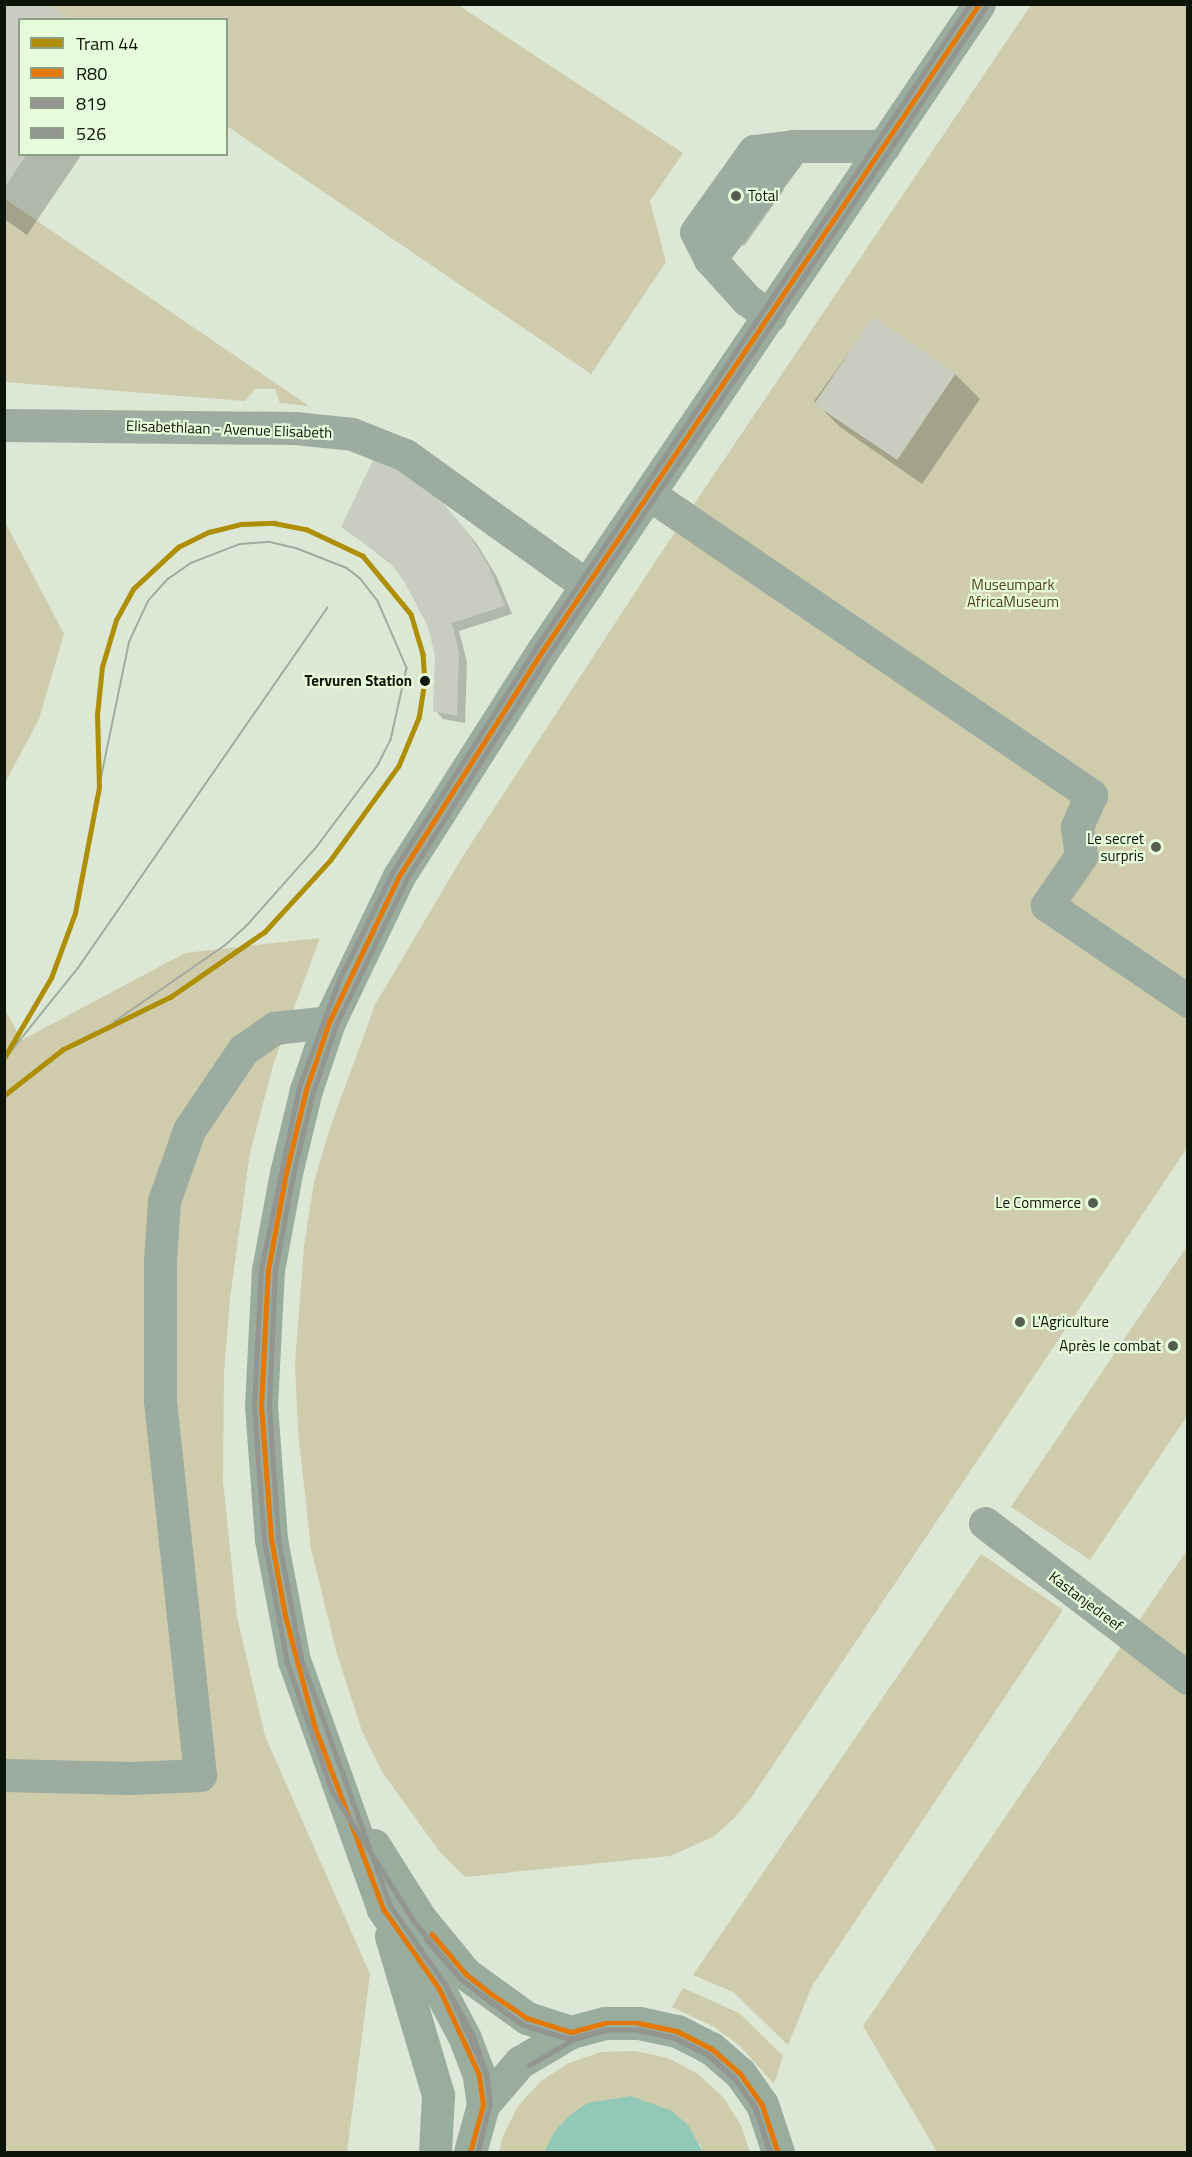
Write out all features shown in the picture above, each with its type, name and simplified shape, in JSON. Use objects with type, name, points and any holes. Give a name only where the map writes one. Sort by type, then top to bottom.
[{"type":"main road","points":[[435,2152],[438,2095],[382,1909],[294,1661],[272,1539],[261,1406],[268,1270],[306,1090],[329,1022],[399,876],[588,585],[979,4]]},
{"type":"main road","points":[[338,1788],[420,1918],[466,1974],[527,2018],[571,2032]]},
{"type":"main road","points":[[382,1909],[440,1989],[465,2038],[478,2075],[483,2105],[470,2152]]},
{"type":"main road","points":[[483,2105],[520,2062],[571,2032],[604,2024],[639,2023],[676,2031],[711,2048],[740,2073],[762,2104],[778,2152]]},
{"type":"street","points":[[770,316],[747,300],[710,260],[794,146],[884,146]]},
{"type":"street","name":"Elisabethlaan - Avenue Elisabeth","points":[[4,425],[295,428],[352,434],[405,455],[588,585]]},
{"type":"street","points":[[649,494],[1091,795],[1077,826],[1081,856],[1047,905],[1188,1001]]},
{"type":"street","points":[[4,1775],[130,1778],[200,1775],[160,1400],[160,1262],[164,1201],[189,1130],[243,1050],[274,1028],[329,1022]]},
{"type":"street","name":"Kastanjedreef","points":[[985,1523],[1188,1678]]},
{"type":"green space","points":[[49,5],[458,5],[683,153],[650,201],[666,262],[591,374],[228,127],[228,18],[68,18]]},
{"type":"green space","name":"Museumpark AfricaMuseum","points":[[1031,5],[1187,5],[1187,1148],[751,1798],[733,1819],[713,1837],[670,1856],[465,1877],[440,1852],[382,1772],[362,1731],[337,1654],[311,1549],[298,1431],[295,1363],[304,1247],[314,1182],[330,1128],[375,1005],[463,856],[657,559]]},
{"type":"green space","points":[[4,199],[309,406],[280,403],[275,389],[255,389],[245,401],[5,382]]},
{"type":"green space","points":[[5,522],[64,634],[39,719],[5,783]]},
{"type":"green space","points":[[320,938],[274,1062],[250,1153],[230,1298],[224,1372],[223,1481],[237,1617],[265,1736],[370,1974],[347,2152],[5,2152],[4,1008],[22,1040],[185,953]]},
{"type":"green space","points":[[1187,1246],[1187,1416],[1090,1560],[1011,1507]]},
{"type":"green space","points":[[1187,1550],[1187,2152],[937,2152],[863,2026]]},
{"type":"green space","points":[[981,1554],[1063,1610],[812,1986],[788,2045],[733,1992],[693,1975]]},
{"type":"green space","points":[[683,1988],[739,2013],[783,2056],[774,2084],[739,2045],[714,2027],[672,2007]]},
{"type":"green space","points":[[635,2051],[668,2058],[698,2074],[723,2097],[741,2125],[750,2152],[703,2152],[700,2144],[555,2131],[544,2152],[499,2152],[503,2136],[518,2106],[541,2081],[569,2063],[601,2052]]},
{"type":"water","points":[[631,2096],[672,2111],[688,2125],[703,2152],[544,2152],[555,2131],[570,2115],[588,2103]]},
{"type":"building","points":[[4,4],[49,4],[67,18],[18,18],[18,156],[26,156],[4,188]]},
{"type":"building","points":[[873,317],[956,373],[897,460],[814,404]]},
{"type":"building","points":[[375,456],[411,477],[443,503],[469,534],[489,567],[505,606],[452,623],[459,652],[457,716],[433,711],[435,656],[428,627],[404,581],[388,560],[341,527]]},
{"type":"tram line","name":"44","points":[[4,1058],[51,978],[75,913],[99,787],[97,715],[102,667],[116,620],[133,589],[178,547],[209,532],[241,524],[274,523],[306,529],[363,556],[411,614],[423,654],[425,681],[419,718],[399,766],[331,860],[265,932],[171,997],[63,1050],[4,1096]]},
{"type":"tram line","points":[[99,787],[129,642],[148,601],[168,579],[191,563],[240,544],[270,542],[296,548],[347,568],[360,578],[378,601],[407,668],[391,740],[377,767],[318,846],[246,927],[225,946],[115,1022]]},
{"type":"tram line","points":[[4,1060],[78,968],[327,608]]},
{"type":"transit line","name":"526","points":[[770,2152],[755,2107],[734,2078],[707,2054],[675,2038],[638,2030],[606,2030],[569,2039],[523,2025],[461,1980],[414,1922],[332,1792],[287,1663],[264,1540],[254,1406],[261,1269],[299,1087],[339,980],[392,873],[537,646],[970,4]]},
{"type":"transit line","name":"R80","points":[[470,2152],[483,2105],[479,2075],[439,1989],[383,1909],[314,1725],[285,1616],[271,1539],[261,1406],[268,1270],[286,1173],[306,1090],[329,1022],[399,876],[543,650],[979,4]]},
{"type":"transit line","name":"819","points":[[490,2104],[486,2073],[472,2034],[445,1985],[390,1906],[301,1659],[278,1538],[269,1406],[275,1271],[293,1175],[313,1092],[336,1025],[406,880],[549,654],[985,8]]},
{"type":"transit line","name":"R80","points":[[432,1934],[466,1974],[493,1995],[527,2018],[571,2032]]},
{"type":"transit line","name":"819","points":[[426,1939],[461,1979],[489,2001],[524,2025],[569,2039]]},
{"type":"transit line","name":"526","points":[[418,1946],[446,1985],[486,2073],[490,2106],[478,2152]]},
{"type":"transit line","name":"R80","points":[[571,2032],[605,2023],[639,2023],[677,2031],[711,2048],[740,2073],[762,2104],[778,2152]]},
{"type":"transit line","name":"819","points":[[529,2065],[574,2039],[606,2030],[638,2030],[675,2038],[707,2054],[734,2078],[755,2107],[770,2152]]},
{"type":"place","name":"Total","points":[[736,196]]},
{"type":"place","name":"Tervuren Station","points":[[425,681]]},
{"type":"place","name":"Le secret surpris","points":[[1156,847]]},
{"type":"place","name":"Le Commerce","points":[[1093,1203]]},
{"type":"place","name":"L'Agriculture","points":[[1020,1322]]},
{"type":"place","name":"Après le combat","points":[[1173,1346]]}]
